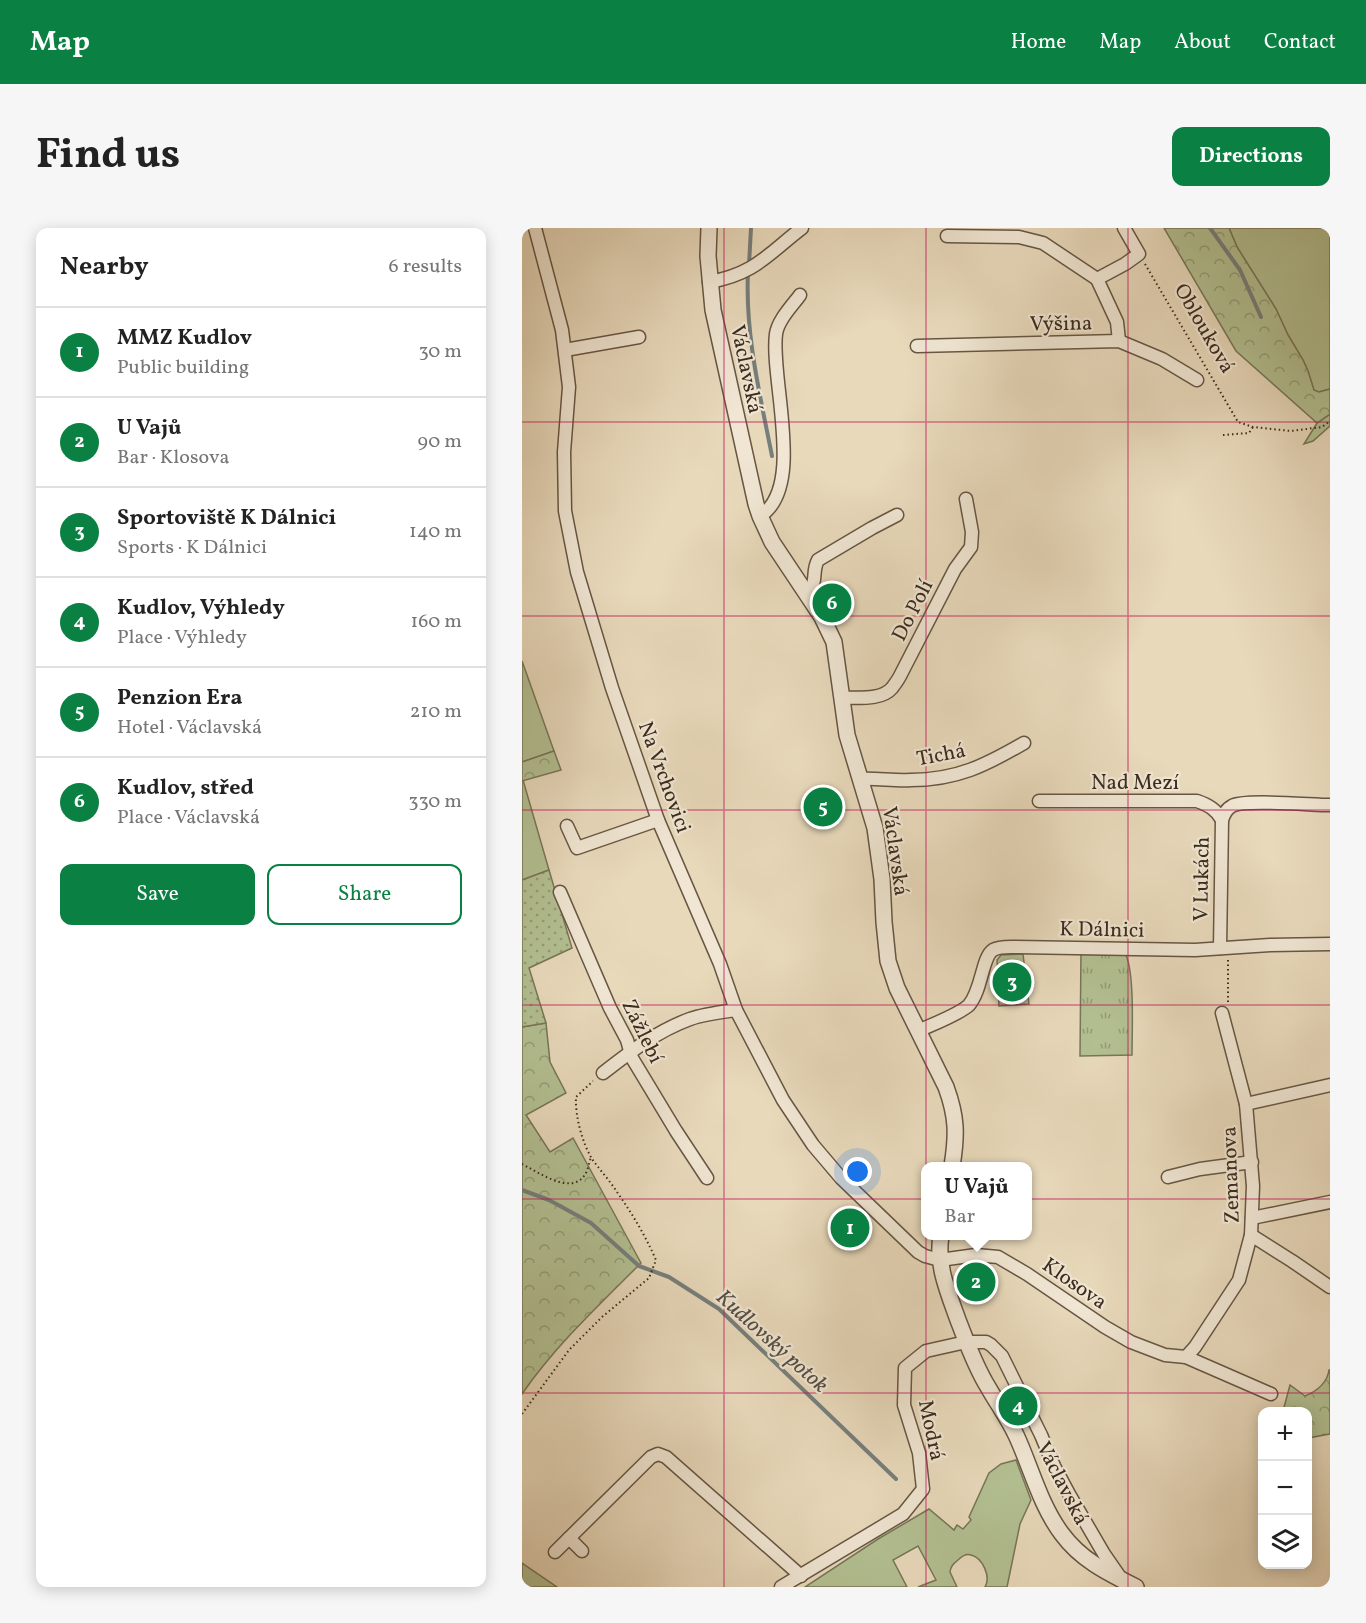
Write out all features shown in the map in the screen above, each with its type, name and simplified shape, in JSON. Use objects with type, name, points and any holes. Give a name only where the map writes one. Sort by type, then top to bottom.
[{"type":"street","name":"Na Vrchovici","points":[[535,228],[562,330],[565,350],[569,387],[564,452],[565,511],[576,572],[612,688],[658,820],[720,964],[736,1010],[783,1100],[813,1145],[841,1178],[911,1247],[925,1257],[940,1260]]},
{"type":"street","name":"Václavská","points":[[709,228],[710,282],[718,340],[749,477],[760,516],[777,552],[807,594],[834,642],[847,735],[875,828],[882,879],[888,961],[897,988],[952,1101],[956,1133],[953,1162]]},
{"type":"street","points":[[710,282],[747,271],[802,228]]},
{"type":"street","points":[[1097,279],[1139,254],[1124,228]]},
{"type":"street","points":[[947,236],[1019,237],[1043,243],[1097,279],[1117,322],[1119,341]]},
{"type":"street","name":"Václavská","points":[[760,516],[774,503],[783,472],[784,452],[776,331],[800,295]]},
{"type":"street","points":[[565,350],[639,337]]},
{"type":"street","name":"Výšina","points":[[917,346],[1119,341],[1162,359],[1197,380]]},
{"type":"street","name":"Do Polí","points":[[841,698],[882,695],[897,682],[955,569],[971,547],[972,532],[966,498]]},
{"type":"street","points":[[807,594],[815,581],[818,560],[897,515]]},
{"type":"street","name":"Tichá","points":[[860,779],[913,780],[957,775],[990,763],[1024,743]]},
{"type":"street","name":"Nad Mezí","points":[[1039,801],[1197,801],[1209,806],[1221,820]]},
{"type":"street","name":"V Lukách","points":[[1224,951],[1221,820],[1225,811],[1233,805],[1253,803],[1330,805]]},
{"type":"street","points":[[567,826],[577,848],[658,820]]},
{"type":"street","name":"Zážlebí","points":[[560,892],[610,1008],[627,1040],[632,1058],[707,1178]]},
{"type":"street","name":"K Dálnici","points":[[918,1031],[966,1008],[975,997],[987,956],[995,949],[1011,947],[1224,951],[1330,944]]},
{"type":"street","points":[[603,1073],[630,1051],[663,1031],[691,1018],[736,1010]]},
{"type":"street","name":"Zemanova","points":[[1186,1357],[1239,1280],[1251,1235],[1253,1186],[1246,1104],[1222,1014]]},
{"type":"street","points":[[1246,1104],[1330,1085]]},
{"type":"street","points":[[1168,1178],[1200,1169],[1252,1162]]},
{"type":"street","points":[[1252,1218],[1330,1202]]},
{"type":"street","points":[[1251,1235],[1330,1287]]},
{"type":"street","name":"Václavská","points":[[941,1240],[940,1260],[945,1284],[966,1342],[987,1386],[1015,1434],[1039,1493],[1062,1535],[1080,1554],[1103,1571],[1130,1584]]},
{"type":"street","name":"Klosova","points":[[940,1260],[981,1255],[998,1257],[1131,1342],[1165,1355],[1186,1357],[1271,1394]]},
{"type":"street","points":[[966,1342],[986,1342],[1002,1356],[1069,1494],[1104,1554],[1130,1584]]},
{"type":"street","name":"Modrá","points":[[781,1587],[903,1514],[923,1489],[919,1453],[904,1405],[905,1368],[926,1351],[966,1342]]},
{"type":"street","points":[[555,1552],[651,1457],[658,1454],[666,1457],[801,1576]]},
{"type":"street","points":[[569,1538],[582,1551]]},
{"type":"path","name":"Oblouková","points":[[1139,254],[1238,422],[1253,427]]},
{"type":"path","points":[[1223,435],[1249,433],[1253,427],[1292,431],[1322,427],[1330,421]]},
{"type":"path","points":[[1222,1014],[1228,1008],[1224,951]]},
{"type":"path","points":[[522,1414],[569,1350],[602,1317],[649,1278],[656,1260],[645,1234],[591,1157],[583,1139],[575,1106],[576,1097],[603,1073]]},
{"type":"path","points":[[522,1164],[563,1184],[575,1183],[584,1176],[591,1157]]},
{"type":"green space","points":[[1164,228],[1229,228],[1237,247],[1276,309],[1303,360],[1314,390],[1319,392],[1330,389],[1330,414],[1317,423],[1236,351]]},
{"type":"green space","points":[[1229,228],[1330,228],[1330,389],[1314,391],[1303,360],[1276,309],[1237,247]]},
{"type":"green space","points":[[1330,414],[1330,426],[1313,441],[1304,444],[1317,423]]},
{"type":"green space","points":[[522,661],[554,751],[522,762]]},
{"type":"green space","points":[[554,751],[561,770],[522,781],[522,762]]},
{"type":"green space","points":[[522,781],[549,870],[522,880]]},
{"type":"green space","points":[[549,870],[572,948],[529,968],[546,1023],[522,1027],[522,880]]},
{"type":"green space","points":[[1081,951],[1125,953],[1132,987],[1132,1055],[1080,1056]]},
{"type":"green space","points":[[1023,954],[1029,1004],[999,1006],[997,960],[1001,955]]},
{"type":"green space","points":[[546,1023],[550,1062],[566,1093],[526,1115],[550,1152],[573,1138],[641,1263],[564,1342],[522,1394],[522,1027]]},
{"type":"green space","points":[[1330,1370],[1330,1434],[1312,1437],[1312,1407],[1284,1407],[1290,1385],[1305,1396],[1314,1392],[1326,1379]]},
{"type":"green space","points":[[1016,1460],[1031,1500],[1020,1524],[1007,1587],[985,1587],[987,1578],[985,1568],[975,1557],[967,1555],[951,1568],[950,1572],[957,1587],[918,1587],[936,1580],[918,1546],[893,1560],[907,1587],[805,1587],[929,1509],[954,1530],[957,1525],[963,1529],[971,1520],[969,1517],[989,1473],[1001,1464]]},
{"type":"green space","points":[[522,1563],[557,1587],[522,1587]]},
{"type":"waterway","points":[[749,265],[751,228]]},
{"type":"waterway","points":[[1210,228],[1240,270],[1261,317]]},
{"type":"waterway","points":[[748,272],[751,341],[772,456]]},
{"type":"waterway","name":"Kudlovský potok","points":[[522,1190],[549,1200],[591,1223],[639,1266],[669,1277],[719,1309],[896,1479]]},
{"type":"place","name":"Kudlov, střed","points":[[832,603]]},
{"type":"place","name":"Penzion Era","points":[[823,807]]},
{"type":"place","name":"Sportoviště K Dálnici","points":[[1012,982]]},
{"type":"place","name":"MMZ Kudlov","points":[[850,1228]]},
{"type":"place","name":"U Vajů","points":[[976,1282]]},
{"type":"place","name":"Kudlov, Výhledy","points":[[1018,1406]]}]
